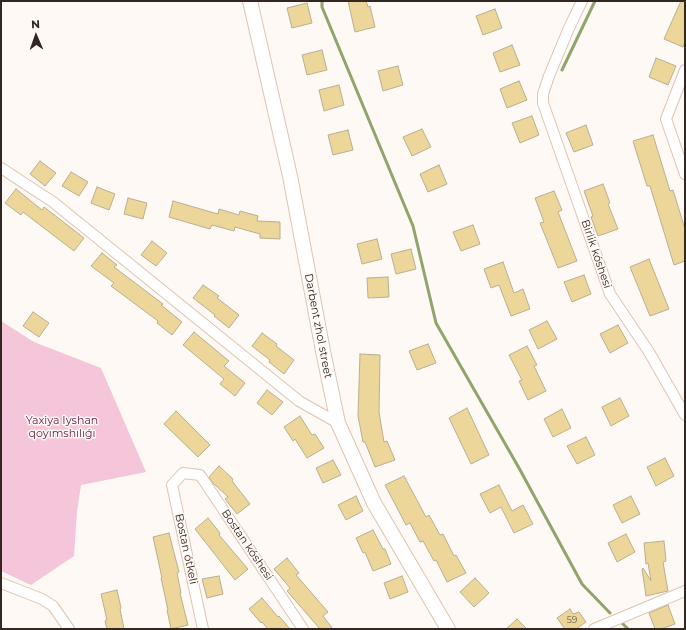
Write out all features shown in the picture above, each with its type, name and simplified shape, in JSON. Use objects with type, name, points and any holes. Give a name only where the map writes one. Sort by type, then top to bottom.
[{"type":"main road","name":"Darbent zhol street","points":[[250,1],[290,176],[338,423],[374,503],[448,629]]},
{"type":"street","name":"Birlik kóshesi","points":[[582,1],[568,28],[549,76],[543,94],[543,102],[610,294],[649,352],[685,415]]},
{"type":"street","points":[[685,70],[666,119],[685,174]]},
{"type":"street","points":[[1,168],[54,202],[299,401],[338,423]]},
{"type":"street","name":"Bostan ótkeli","points":[[183,473],[172,485],[202,629]]},
{"type":"street","name":"Bostan kóshesi","points":[[183,473],[200,476],[303,629]]},
{"type":"street","points":[[1,583],[42,599],[53,606],[69,629]]},
{"type":"street","points":[[594,629],[685,591]]},
{"type":"green space","name":"Yaxiya Iyshan qoyımshılıǵı","points":[[1,321],[34,342],[101,368],[146,472],[81,485],[77,512],[74,556],[31,585],[1,571]]},
{"type":"building","points":[[348,1],[366,1],[368,7],[370,6],[375,27],[355,32]]},
{"type":"building","points":[[681,1],[685,1],[685,42],[683,47],[664,39]]},
{"type":"building","points":[[307,3],[312,23],[292,28],[287,8]]},
{"type":"building","points":[[495,9],[502,28],[483,35],[476,16]]},
{"type":"building","points":[[512,45],[520,65],[500,72],[493,53]]},
{"type":"building","points":[[322,50],[327,70],[307,75],[302,55]]},
{"type":"building","points":[[656,58],[676,66],[668,85],[649,77]]},
{"type":"building","points":[[398,66],[403,85],[383,91],[378,71]]},
{"type":"building","points":[[519,81],[527,100],[507,108],[500,89]]},
{"type":"building","points":[[339,85],[344,105],[324,111],[319,90]]},
{"type":"building","points":[[532,116],[539,135],[520,143],[512,123]]},
{"type":"building","points":[[586,125],[593,145],[574,152],[566,133]]},
{"type":"building","points":[[422,129],[431,147],[412,156],[403,137]]},
{"type":"building","points":[[348,130],[353,150],[333,155],[328,135]]},
{"type":"building","points":[[653,135],[670,191],[673,190],[685,229],[685,261],[674,265],[650,186],[647,186],[633,141]]},
{"type":"building","points":[[40,161],[56,173],[45,186],[30,174]]},
{"type":"building","points":[[439,165],[447,184],[428,192],[420,174]]},
{"type":"building","points":[[71,172],[88,182],[79,196],[62,186]]},
{"type":"building","points":[[603,184],[610,203],[608,204],[618,229],[598,236],[584,191]]},
{"type":"building","points":[[97,187],[115,194],[109,210],[91,203]]},
{"type":"building","points":[[16,189],[42,210],[44,207],[84,238],[74,251],[23,212],[21,215],[5,203]]},
{"type":"building","points":[[554,191],[562,210],[558,212],[577,261],[558,268],[540,223],[544,222],[535,198]]},
{"type":"building","points":[[128,198],[147,203],[143,219],[124,214]]},
{"type":"building","points":[[173,201],[218,214],[219,209],[239,215],[240,211],[258,216],[257,221],[280,222],[280,239],[260,238],[260,234],[235,227],[234,231],[212,225],[210,229],[169,217]]},
{"type":"building","points":[[473,225],[480,244],[461,251],[453,232]]},
{"type":"building","points":[[377,239],[382,259],[362,264],[357,244]]},
{"type":"building","points":[[152,241],[167,253],[156,266],[141,255]]},
{"type":"building","points":[[411,249],[416,269],[396,274],[391,254]]},
{"type":"building","points":[[102,253],[117,265],[114,267],[163,304],[161,305],[182,322],[172,335],[157,323],[158,321],[111,286],[114,283],[91,266]]},
{"type":"building","points":[[649,259],[669,309],[650,316],[630,267]]},
{"type":"building","points":[[503,262],[514,293],[523,289],[530,309],[511,316],[499,285],[491,288],[484,269]]},
{"type":"building","points":[[584,275],[591,294],[572,302],[564,282]]},
{"type":"building","points":[[388,277],[389,297],[368,298],[367,278]]},
{"type":"building","points":[[203,285],[219,296],[217,298],[239,315],[229,328],[193,298]]},
{"type":"building","points":[[33,312],[49,323],[39,337],[23,326]]},
{"type":"building","points":[[547,321],[557,339],[538,349],[529,330]]},
{"type":"building","points":[[618,325],[628,343],[610,353],[600,334]]},
{"type":"building","points":[[194,332],[229,361],[224,366],[245,383],[235,396],[220,384],[224,379],[183,345]]},
{"type":"building","points":[[262,333],[277,344],[276,346],[294,360],[284,374],[269,362],[270,360],[252,346]]},
{"type":"building","points":[[428,344],[436,363],[417,370],[409,351]]},
{"type":"building","points":[[527,346],[537,365],[534,366],[546,391],[528,400],[519,381],[522,380],[509,355]]},
{"type":"building","points":[[360,354],[380,355],[379,412],[384,442],[387,441],[395,460],[375,467],[365,442],[363,442],[358,416]]},
{"type":"building","points":[[267,390],[283,402],[272,415],[257,403]]},
{"type":"building","points":[[620,398],[629,416],[611,426],[602,407]]},
{"type":"building","points":[[467,408],[489,455],[471,464],[449,418]]},
{"type":"building","points":[[562,409],[571,428],[553,437],[544,419]]},
{"type":"building","points":[[176,411],[210,445],[198,457],[164,424]]},
{"type":"building","points":[[300,416],[312,435],[315,434],[324,448],[307,458],[295,439],[293,441],[284,427]]},
{"type":"building","points":[[586,437],[595,455],[577,464],[567,446]]},
{"type":"building","points":[[665,458],[674,476],[656,486],[647,467]]},
{"type":"building","points":[[333,460],[341,475],[323,483],[316,468]]},
{"type":"building","points":[[219,466],[233,479],[232,481],[250,504],[237,514],[225,499],[228,497],[213,483],[209,477]]},
{"type":"building","points":[[404,476],[426,517],[429,515],[440,535],[443,534],[454,556],[456,555],[466,573],[447,582],[436,560],[434,561],[423,541],[420,542],[410,523],[406,525],[385,485]]},
{"type":"building","points":[[499,485],[512,511],[523,505],[533,524],[514,533],[501,507],[490,513],[480,494]]},
{"type":"building","points":[[356,496],[363,511],[346,520],[338,505]]},
{"type":"building","points":[[631,496],[640,514],[622,523],[613,505]]},
{"type":"building","points":[[208,518],[220,533],[219,535],[248,569],[235,580],[195,529]]},
{"type":"building","points":[[373,530],[383,549],[385,549],[391,564],[373,571],[365,552],[363,553],[356,538]]},
{"type":"building","points":[[169,533],[179,572],[177,573],[180,593],[188,625],[171,629],[153,537]]},
{"type":"building","points":[[626,534],[635,552],[617,562],[608,543]]},
{"type":"building","points":[[664,541],[666,561],[663,562],[668,591],[646,596],[643,568],[651,581],[648,563],[646,564],[644,543]]},
{"type":"building","points":[[287,558],[299,573],[296,575],[328,612],[323,616],[333,629],[320,629],[287,591],[290,588],[274,569]]},
{"type":"building","points":[[219,576],[223,594],[207,598],[202,579]]},
{"type":"building","points":[[402,576],[408,592],[390,599],[384,583]]},
{"type":"building","points":[[475,578],[489,593],[474,607],[460,592]]},
{"type":"building","points":[[117,590],[124,629],[107,629],[105,621],[107,620],[101,594]]},
{"type":"building","points":[[262,598],[290,629],[268,629],[262,622],[261,623],[249,609]]},
{"type":"building","points":[[668,605],[675,624],[661,629],[655,629],[649,613]]},
{"type":"building","points":[[570,609],[573,614],[579,612],[586,622],[576,629],[565,629],[557,618]]},
{"type":"building","points":[[517,619],[527,629],[506,629]]},
{"type":"waterway","points":[[322,1],[322,7],[413,226],[436,323],[519,468],[582,584],[610,613]]},
{"type":"waterway","points":[[562,70],[595,1]]},
{"type":"waterway","points":[[622,623],[628,629]]}]
